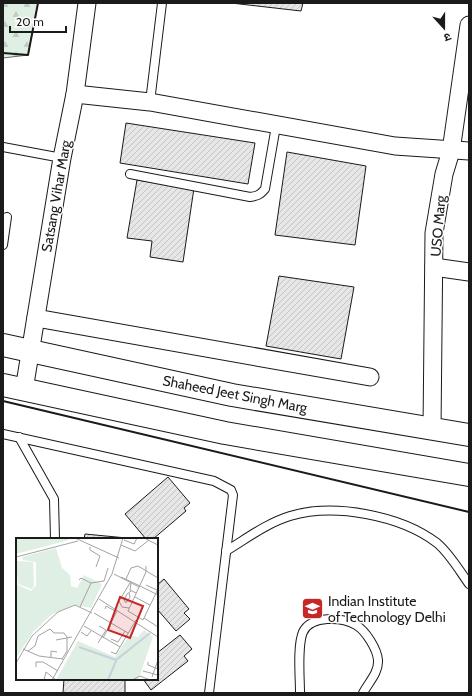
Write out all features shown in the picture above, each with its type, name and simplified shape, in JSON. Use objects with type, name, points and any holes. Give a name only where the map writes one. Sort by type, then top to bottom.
[{"type":"main road","name":"Shaheed Jeet Singh Marg","points":[[3,345],[232,395],[432,430],[469,435]]},
{"type":"main road","points":[[3,385],[225,432],[469,475]]},
{"type":"street","name":"Satsang Vihar Marg","points":[[24,390],[62,158],[75,94],[87,3]]},
{"type":"street","name":"USO Marg","points":[[432,430],[434,233],[444,174],[451,151],[469,25]]},
{"type":"street","points":[[75,94],[150,102],[276,126],[395,146],[469,152]]},
{"type":"street","points":[[434,266],[469,272]]},
{"type":"street","points":[[36,318],[370,377]]},
{"type":"lane","points":[[150,102],[162,3]]},
{"type":"lane","points":[[130,174],[250,197],[256,196],[261,194],[265,189],[276,126]]},
{"type":"lane","points":[[3,147],[62,158]]},
{"type":"lane","points":[[3,245],[7,217]]},
{"type":"lane","points":[[3,434],[214,481],[230,490],[233,495],[209,693]]},
{"type":"lane","points":[[19,437],[54,499],[54,538]]},
{"type":"lane","points":[[226,551],[275,522],[290,516],[310,511],[336,511],[380,517],[402,525],[424,536],[436,543],[451,557],[469,584]]},
{"type":"lane","points":[[300,693],[300,643],[304,630],[314,622],[327,619],[340,620],[356,625],[366,634],[373,647],[378,660],[376,672],[362,693]]},
{"type":"green space","points":[[3,3],[38,3],[28,55],[3,58]]},
{"type":"building","points":[[231,3],[303,3],[301,11]]},
{"type":"building","points":[[126,123],[255,143],[248,184],[120,163]]},
{"type":"building","points":[[287,152],[366,166],[355,245],[275,235]]},
{"type":"building","points":[[137,180],[194,188],[183,262],[150,257],[152,241],[127,238]]},
{"type":"building","points":[[279,276],[354,287],[341,359],[266,346]]},
{"type":"building","points":[[168,477],[190,503],[184,508],[186,511],[154,538],[145,538],[125,514]]},
{"type":"building","points":[[85,534],[127,538],[84,538]]},
{"type":"building","points":[[164,579],[189,609],[184,613],[190,619],[176,631],[158,610],[158,584]]},
{"type":"building","points":[[180,635],[192,649],[184,656],[188,661],[151,690],[144,680],[158,680],[158,652]]},
{"type":"building","points":[[64,680],[125,680],[125,693],[63,693]]},
{"type":"wall","points":[[3,53],[28,55],[38,3]]},
{"type":"wall","points":[[3,401],[469,512]]},
{"type":"place","name":"Indian Institute of Technology Delhi","points":[[313,609]]}]
